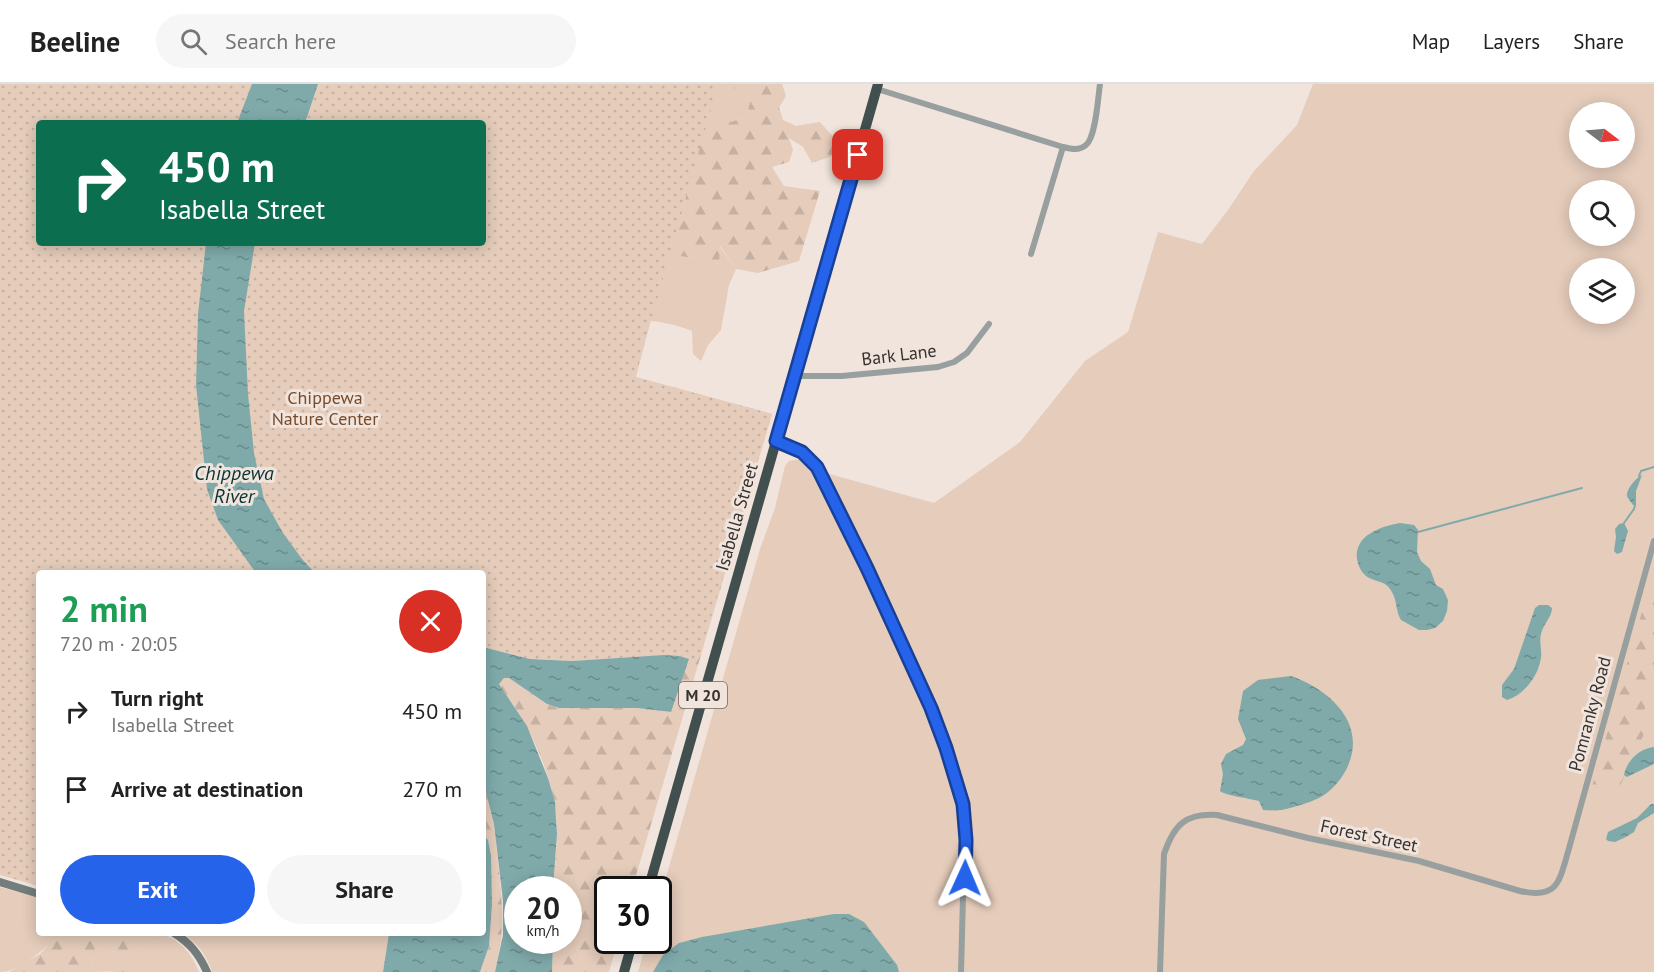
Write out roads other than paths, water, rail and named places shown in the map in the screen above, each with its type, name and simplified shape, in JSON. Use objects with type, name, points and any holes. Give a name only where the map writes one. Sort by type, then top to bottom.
[{"type":"highway","name":"Isabella Street","points":[[652,876],[878,86]]},
{"type":"highway","points":[[624,972],[629,954]]},
{"type":"street","points":[[878,86],[1076,150],[1086,145],[1091,136],[1100,84]]},
{"type":"street","points":[[1031,254],[1063,147]]},
{"type":"street","name":"Bark Lane","points":[[795,376],[842,376],[938,367],[954,362],[967,353],[989,324]]},
{"type":"street","points":[[776,441],[802,452],[817,467],[867,568],[946,748],[958,782],[965,821],[961,972]]},
{"type":"street","name":"Pomranky Road","points":[[1549,892],[1556,884],[1568,852],[1654,541]]},
{"type":"street","name":"Forest Street","points":[[1160,972],[1164,854],[1170,837],[1183,821],[1203,814],[1217,815],[1308,838],[1419,861],[1520,891],[1534,894],[1549,892]]},
{"type":"street","points":[[0,882],[36,893]]},
{"type":"street","points":[[178,936],[190,944],[207,972]]},
{"type":"water","points":[[252,84],[318,84],[306,120],[238,120]]},
{"type":"water","name":"Chippewa River","points":[[206,246],[255,246],[244,311],[248,394],[254,453],[264,499],[283,533],[312,570],[254,570],[218,520],[207,489],[196,385],[198,314]]},
{"type":"water","points":[[1642,475],[1636,491],[1636,505],[1633,505],[1627,493],[1637,478]]},
{"type":"water","points":[[1400,523],[1414,525],[1418,530],[1417,552],[1421,561],[1430,569],[1436,585],[1443,589],[1448,600],[1443,621],[1435,628],[1419,630],[1401,620],[1390,589],[1385,584],[1366,576],[1358,564],[1357,551],[1365,538],[1378,529]]},
{"type":"water","points":[[1624,523],[1628,531],[1622,552],[1617,554],[1614,551],[1615,529],[1619,524]]},
{"type":"water","points":[[1539,605],[1548,605],[1552,608],[1541,634],[1540,664],[1525,689],[1507,700],[1502,697],[1502,685],[1514,669],[1535,608]]},
{"type":"water","points":[[486,648],[530,659],[572,661],[664,655],[689,659],[671,712],[637,708],[559,708],[547,704],[509,678],[504,678],[499,684],[527,726],[548,778],[555,802],[557,834],[554,876],[504,876],[504,954],[553,954],[552,972],[495,972],[503,935],[503,901],[494,824],[486,792]]},
{"type":"water","points":[[1291,676],[1320,690],[1342,711],[1353,738],[1352,754],[1343,775],[1323,796],[1287,809],[1263,810],[1259,801],[1220,791],[1223,774],[1221,764],[1226,754],[1243,745],[1246,739],[1238,719],[1243,691],[1258,680]]},
{"type":"water","points":[[1654,747],[1654,764],[1627,777],[1624,775],[1634,756]]},
{"type":"water","points":[[1651,804],[1654,804],[1654,813],[1638,823],[1634,832],[1615,842],[1606,839],[1608,832],[1637,818]]},
{"type":"water","points":[[486,838],[491,856],[492,905],[489,946],[480,972],[383,972],[389,936],[486,936]]},
{"type":"water","points":[[834,914],[849,914],[864,922],[897,965],[899,972],[653,972],[663,955],[672,954],[672,948],[679,943]]},
{"type":"waterway","points":[[1639,476],[1641,471],[1654,467]]},
{"type":"waterway","points":[[1418,532],[1582,488]]},
{"type":"waterway","points":[[1624,523],[1635,505]]},
{"type":"park label","name":"Chippewa Nature Center","points":[[325,408]]}]
